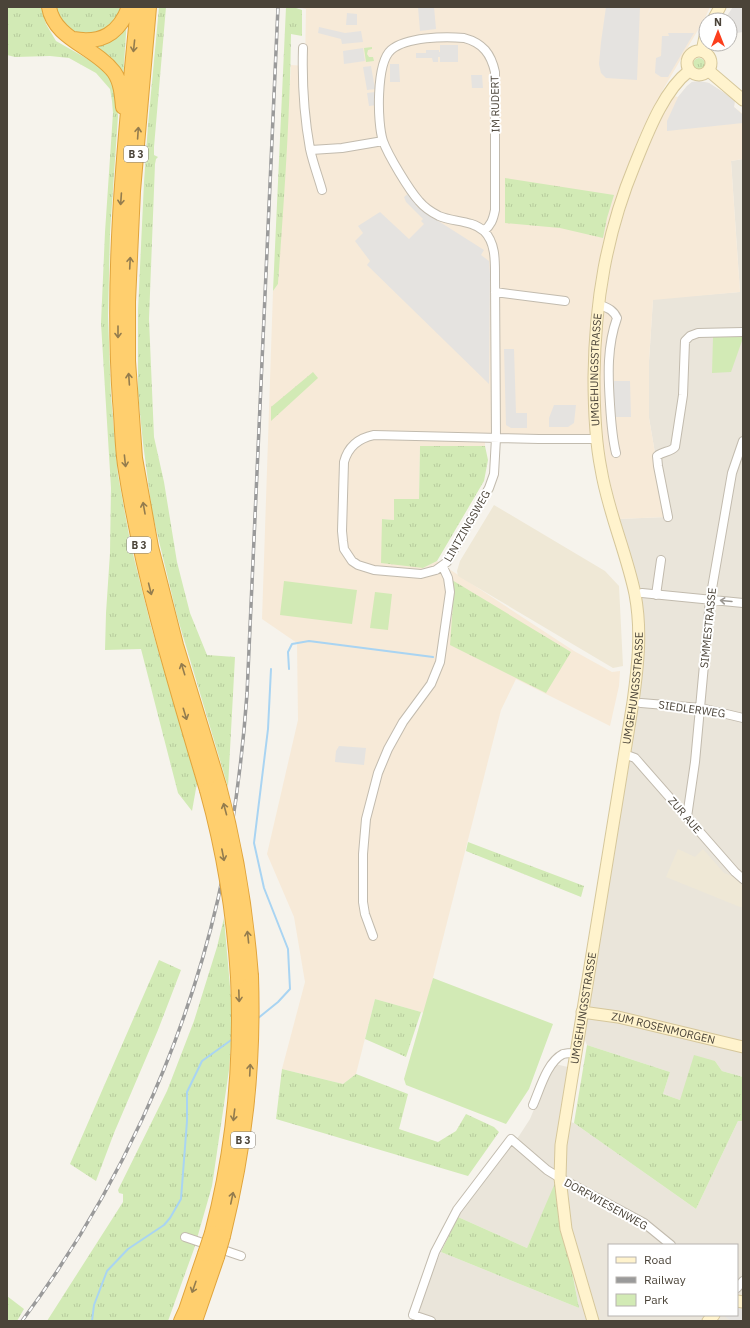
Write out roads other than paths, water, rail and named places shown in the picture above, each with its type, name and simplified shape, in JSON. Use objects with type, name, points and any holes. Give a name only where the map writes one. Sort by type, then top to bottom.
[{"type":"highway","name":"B 3","points":[[49,7],[52,18],[58,28],[102,60],[114,72],[118,79],[123,107],[124,160]]},
{"type":"highway","points":[[73,39],[90,40],[105,37],[112,33],[123,20],[129,7]]},
{"type":"highway","name":"B 3","points":[[138,7],[119,229],[117,300],[118,369],[124,463],[139,544],[163,642],[213,788],[233,840],[243,894],[246,1012],[252,1041],[250,1081],[243,1139],[235,1185],[211,1255],[195,1321]]},
{"type":"highway","name":"B 3","points":[[149,7],[133,191],[128,302],[128,361],[135,458],[151,547],[213,788]]},
{"type":"highway","name":"B 3","points":[[218,1234],[220,1202],[235,1106],[239,1048],[246,1012]]},
{"type":"highway","name":"B 3","points":[[181,1321],[211,1255]]},
{"type":"main road","points":[[698,52],[695,52],[688,57],[687,66],[692,74],[698,76],[709,71],[711,66],[711,61],[707,54],[702,52]]},
{"type":"main road","name":"UMGEHUNGSSTRASSE","points":[[593,1321],[566,1229],[560,1178],[561,1145],[638,664],[639,635],[634,592],[608,504],[596,439],[594,360],[598,304],[609,240],[625,189],[643,145],[665,99],[689,71]]},
{"type":"main road","points":[[709,71],[743,100]]},
{"type":"main road","name":"ZUM ROSENMORGEN","points":[[582,1012],[618,1017],[743,1047]]},
{"type":"street","name":"IM RUDERT","points":[[458,38],[471,40],[485,48],[491,58],[495,72],[496,166],[494,216],[490,226],[484,231],[468,223],[440,216],[426,208],[403,177],[383,141],[380,113],[380,73],[384,59],[390,51],[397,46],[410,41],[458,38]]},
{"type":"street","points":[[303,48],[302,76],[306,118],[311,150],[322,190]]},
{"type":"street","points":[[311,150],[342,148],[383,141]]},
{"type":"street","points":[[484,231],[492,245],[494,254],[496,438]]},
{"type":"street","points":[[495,292],[565,301]]},
{"type":"street","points":[[598,304],[610,309],[615,313],[617,318],[612,331],[608,379],[613,440],[616,453]]},
{"type":"street","points":[[668,517],[657,456],[675,447],[683,394],[686,341],[690,336],[698,333],[743,332]]},
{"type":"street","name":"LINTZINGSWEG","points":[[496,438],[493,480],[490,488],[447,562],[443,566],[429,573],[410,574],[374,570],[358,565],[352,561],[344,548],[342,530],[344,470],[346,457],[352,446],[360,439],[374,435],[496,438],[539,440],[596,439]]},
{"type":"street","name":"SIMMESTRASSE","points":[[687,817],[701,708],[710,600],[732,473],[743,441]]},
{"type":"street","points":[[656,595],[661,560]]},
{"type":"street","points":[[373,936],[365,914],[363,902],[363,854],[366,819],[378,773],[388,749],[403,722],[431,684],[440,662],[450,592],[448,578],[443,566]]},
{"type":"street","points":[[642,593],[743,602]]},
{"type":"street","name":"SIEDLERWEG","points":[[641,703],[701,708],[743,718]]},
{"type":"street","name":"ZUR AUE","points":[[624,754],[635,758],[735,872],[743,879]]},
{"type":"street","points":[[533,1105],[551,1064],[565,1054],[575,1053]]},
{"type":"street","name":"DORFWIESENWEG","points":[[431,1321],[413,1315],[436,1252],[457,1210],[511,1139],[547,1170],[644,1223],[670,1244]]},
{"type":"street","points":[[185,1237],[241,1256]]},
{"type":"waterway","points":[[289,669],[288,652],[292,644],[309,641],[433,657]]},
{"type":"waterway","points":[[257,1019],[278,1002],[290,989],[288,949],[264,888],[254,843],[268,729],[271,669]]},
{"type":"waterway","points":[[92,1321],[94,1305],[107,1271],[128,1249],[164,1225],[181,1199],[187,1121],[187,1092],[202,1061],[234,1038]]},
{"type":"railway","points":[[22,1321],[56,1273],[87,1224],[116,1173],[142,1120],[186,1011],[203,956],[218,899],[228,848],[236,797],[247,694],[278,7]]}]
